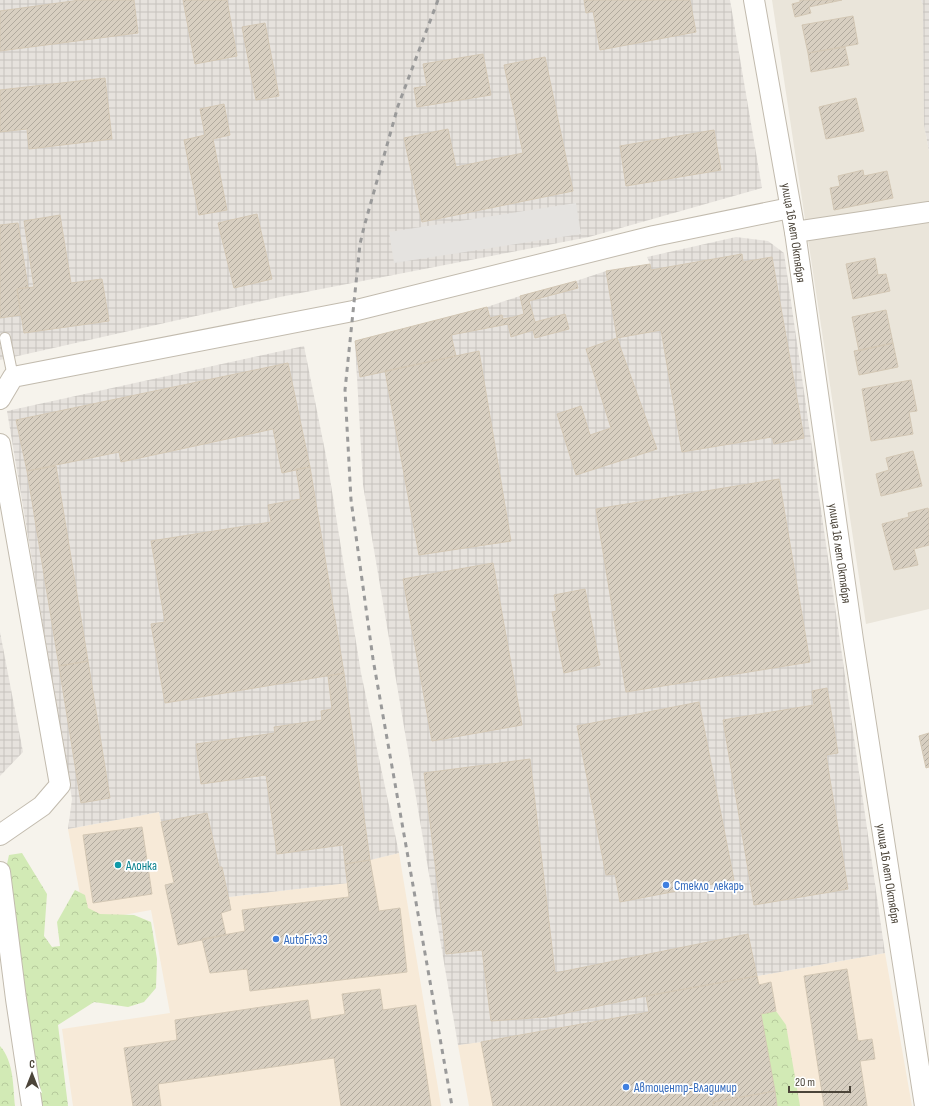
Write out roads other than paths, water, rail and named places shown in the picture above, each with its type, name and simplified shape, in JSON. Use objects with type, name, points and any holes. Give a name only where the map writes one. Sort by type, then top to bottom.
[{"type":"street","name":"улица 16 лет Октября","points":[[754,0],[795,232],[852,632],[925,1106]]},
{"type":"street","points":[[0,399],[13,377],[353,311],[654,236],[790,208]]},
{"type":"street","points":[[795,232],[929,212]]},
{"type":"street","points":[[0,444],[60,785],[42,806],[0,835]]},
{"type":"street","points":[[0,872],[8,1000],[32,1106]]},
{"type":"lane","points":[[6,338],[13,377]]},
{"type":"railway","points":[[438,0],[398,106],[364,227],[360,244],[345,390],[351,500],[373,659],[452,1106]]},
{"type":"place","name":"Алонка","points":[[118,865]]},
{"type":"place","name":"Стекло_лекарь","points":[[666,885]]},
{"type":"place","name":"AutoFix33","points":[[276,939]]},
{"type":"place","name":"Автоцентр-Владимир","points":[[626,1087]]}]
